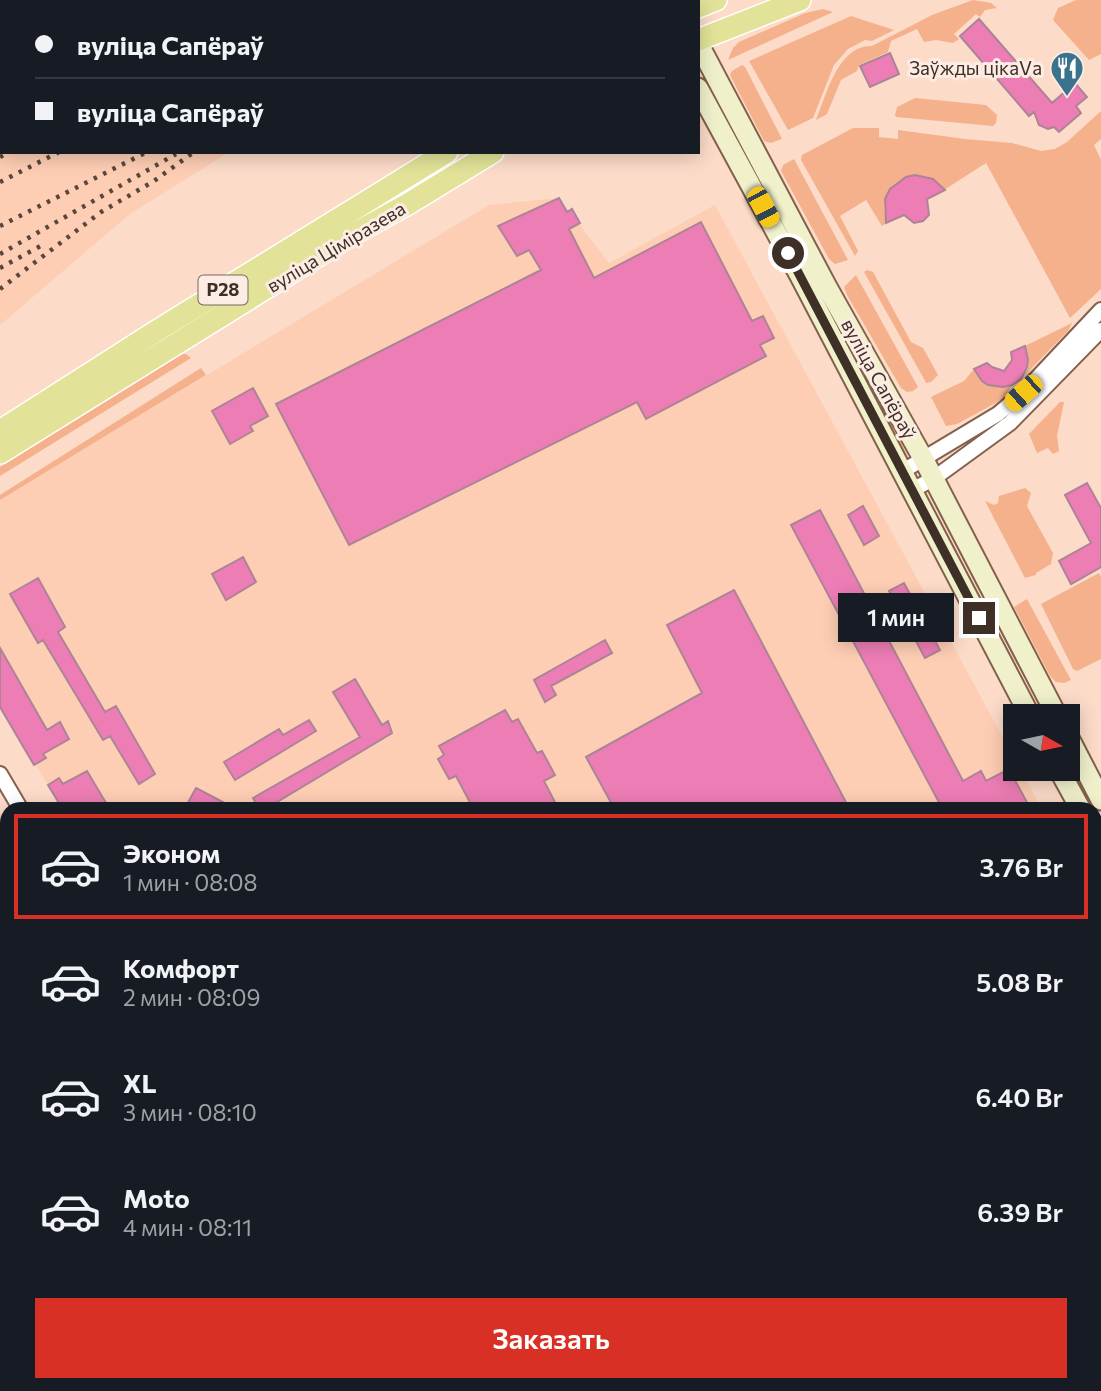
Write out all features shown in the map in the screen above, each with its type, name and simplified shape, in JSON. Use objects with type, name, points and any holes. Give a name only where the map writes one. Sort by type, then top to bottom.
[{"type":"main road","points":[[700,40],[800,0]]},
{"type":"main road","name":"вуліца Сапёраў","points":[[700,45],[827,287],[924,460],[1051,704]]},
{"type":"main road","name":"вуліца Сапёраў","points":[[700,92],[903,471],[1024,704]]},
{"type":"main road","name":"вуліца Ціміразева","points":[[0,431],[444,154]]},
{"type":"main road","name":"вуліца Ціміразева","points":[[0,453],[349,236],[490,154]]},
{"type":"main road","points":[[1080,759],[1101,800]]},
{"type":"main road","points":[[1065,781],[1077,802]]},
{"type":"street","points":[[1029,396],[1101,310]]},
{"type":"street","points":[[912,490],[933,479],[1007,417],[1101,330]]},
{"type":"street","points":[[903,471],[1007,417]]},
{"type":"street","points":[[0,774],[16,802]]},
{"type":"shaded area","points":[[973,0],[991,3],[997,8],[985,10],[980,17],[976,14],[954,34],[959,39],[953,43],[936,40],[924,42],[917,29],[891,41],[888,52],[859,65],[857,71],[841,80],[827,114],[816,120],[835,73],[850,53],[872,46],[932,15]]},
{"type":"shaded area","points":[[1076,0],[1101,0],[1101,54],[1089,60],[1053,20],[1058,8]]},
{"type":"shaded area","points":[[823,9],[833,12],[728,60],[739,42],[805,13]]},
{"type":"shaded area","points":[[851,16],[894,30],[848,49],[834,65],[813,118],[788,130],[749,61]]},
{"type":"shaded area","points":[[742,65],[782,139],[771,143],[764,141],[730,75]]},
{"type":"shaded area","points":[[708,84],[889,415],[907,455],[903,456],[707,87]]},
{"type":"shaded area","points":[[915,98],[986,105],[997,115],[996,123],[993,126],[896,117],[897,107]]},
{"type":"shaded area","points":[[1101,111],[1101,139],[1094,145],[1101,160],[1101,289],[1070,318],[986,163],[944,190],[929,179],[903,179],[889,191],[884,208],[886,223],[882,226],[866,200],[840,216],[858,251],[855,256],[801,160],[802,155],[853,128],[879,128],[879,137],[898,139],[898,130],[1012,143],[1041,151],[1055,149],[1067,142]]},
{"type":"shaded area","points":[[0,154],[226,154],[130,214],[0,325]]},
{"type":"shaded area","points":[[794,159],[848,260],[835,264],[829,259],[781,171],[783,165]]},
{"type":"shaded area","points":[[559,198],[609,263],[715,205],[1003,738],[1003,781],[1027,781],[1038,802],[58,802],[0,707],[0,500],[489,205]]},
{"type":"shaded area","points":[[864,272],[873,272],[911,342],[923,348],[938,375],[931,382],[926,383]]},
{"type":"shaded area","points":[[856,275],[918,387],[913,391],[907,392],[901,388],[847,295],[844,287]]},
{"type":"shaded area","points":[[1072,323],[1068,331],[1021,379],[1027,367],[1025,346]]},
{"type":"shaded area","points":[[180,354],[191,358],[0,476],[0,467]]},
{"type":"shaded area","points":[[201,368],[206,375],[0,500],[0,495]]},
{"type":"shaded area","points":[[974,369],[990,384],[1012,385],[1003,399],[957,424],[946,426],[931,397],[964,381]]},
{"type":"shaded area","points":[[1060,402],[1064,402],[1057,436],[1059,451],[1053,454],[1048,448],[1037,453],[1029,434]]},
{"type":"shaded area","points":[[1025,488],[1031,493],[1027,506],[1053,553],[1051,564],[1036,575],[1025,578],[985,501],[994,505],[998,503],[999,496]]},
{"type":"shaded area","points":[[1099,573],[1101,659],[1077,671],[1073,669],[1041,604]]},
{"type":"shaded area","points":[[1027,599],[1071,680],[1056,682],[1050,676],[1014,607]]},
{"type":"building","points":[[979,19],[1052,103],[1075,83],[1087,97],[1076,106],[1081,113],[1059,132],[1054,127],[1048,129],[1039,125],[1034,112],[1029,116],[960,36]]},
{"type":"building","points":[[890,53],[899,74],[870,87],[860,66]]},
{"type":"building","points":[[915,175],[933,179],[945,190],[927,199],[929,215],[923,221],[914,223],[904,215],[886,223],[885,199],[890,189],[906,177]]},
{"type":"building","points":[[559,198],[567,212],[572,209],[580,223],[569,229],[594,278],[701,222],[752,321],[763,316],[774,338],[760,345],[766,356],[646,419],[637,402],[349,545],[276,404],[541,270],[529,250],[517,256],[498,226]]},
{"type":"building","points":[[1025,346],[1027,367],[1021,379],[1012,385],[988,385],[974,369],[987,363],[1004,371],[1012,360],[1011,352]]},
{"type":"building","points":[[253,388],[268,416],[250,426],[253,431],[230,444],[212,411]]},
{"type":"building","points":[[1087,483],[1101,508],[1101,567],[1071,584],[1059,561],[1091,543],[1065,495]]},
{"type":"building","points":[[863,506],[879,536],[864,545],[848,515]]},
{"type":"building","points":[[820,510],[963,781],[981,771],[986,781],[1003,772],[1003,781],[1015,781],[1027,802],[939,802],[791,525]]},
{"type":"building","points":[[243,557],[256,582],[226,600],[212,574]]},
{"type":"building","points":[[38,578],[65,627],[58,632],[105,712],[116,706],[155,774],[139,784],[110,736],[103,740],[43,640],[38,643],[10,594]]},
{"type":"building","points":[[904,583],[940,650],[925,658],[889,591]]},
{"type":"building","points":[[734,590],[846,802],[611,802],[586,757],[702,693],[667,625]]},
{"type":"building","points":[[605,640],[612,653],[551,686],[556,695],[545,702],[534,680]]},
{"type":"building","points":[[0,648],[47,730],[60,722],[69,739],[43,754],[46,758],[34,765],[0,707]]},
{"type":"building","points":[[355,679],[382,725],[388,721],[392,733],[277,802],[255,802],[253,798],[360,737],[333,692]]},
{"type":"building","points":[[505,710],[512,722],[518,719],[537,753],[542,751],[555,775],[544,781],[555,802],[470,802],[456,776],[449,779],[438,759],[444,755],[439,746]]},
{"type":"building","points":[[309,720],[316,731],[235,780],[224,762],[279,729],[283,735]]},
{"type":"building","points":[[87,771],[105,802],[58,802],[48,785],[59,778],[63,784]]},
{"type":"building","points":[[196,788],[223,802],[188,802]]},
{"type":"railway","points":[[0,157],[5,154]]},
{"type":"railway","points":[[0,182],[55,154]]},
{"type":"railway","points":[[0,226],[143,154]]},
{"type":"railway","points":[[0,254],[176,154]]},
{"type":"railway","points":[[0,289],[101,212],[154,181],[191,154]]},
{"type":"railway","points":[[0,268],[46,243]]},
{"type":"place","name":"Заўжды цікаVа","points":[[1067,98]]},
{"type":"route","points":[[788,253],[979,618]]}]
